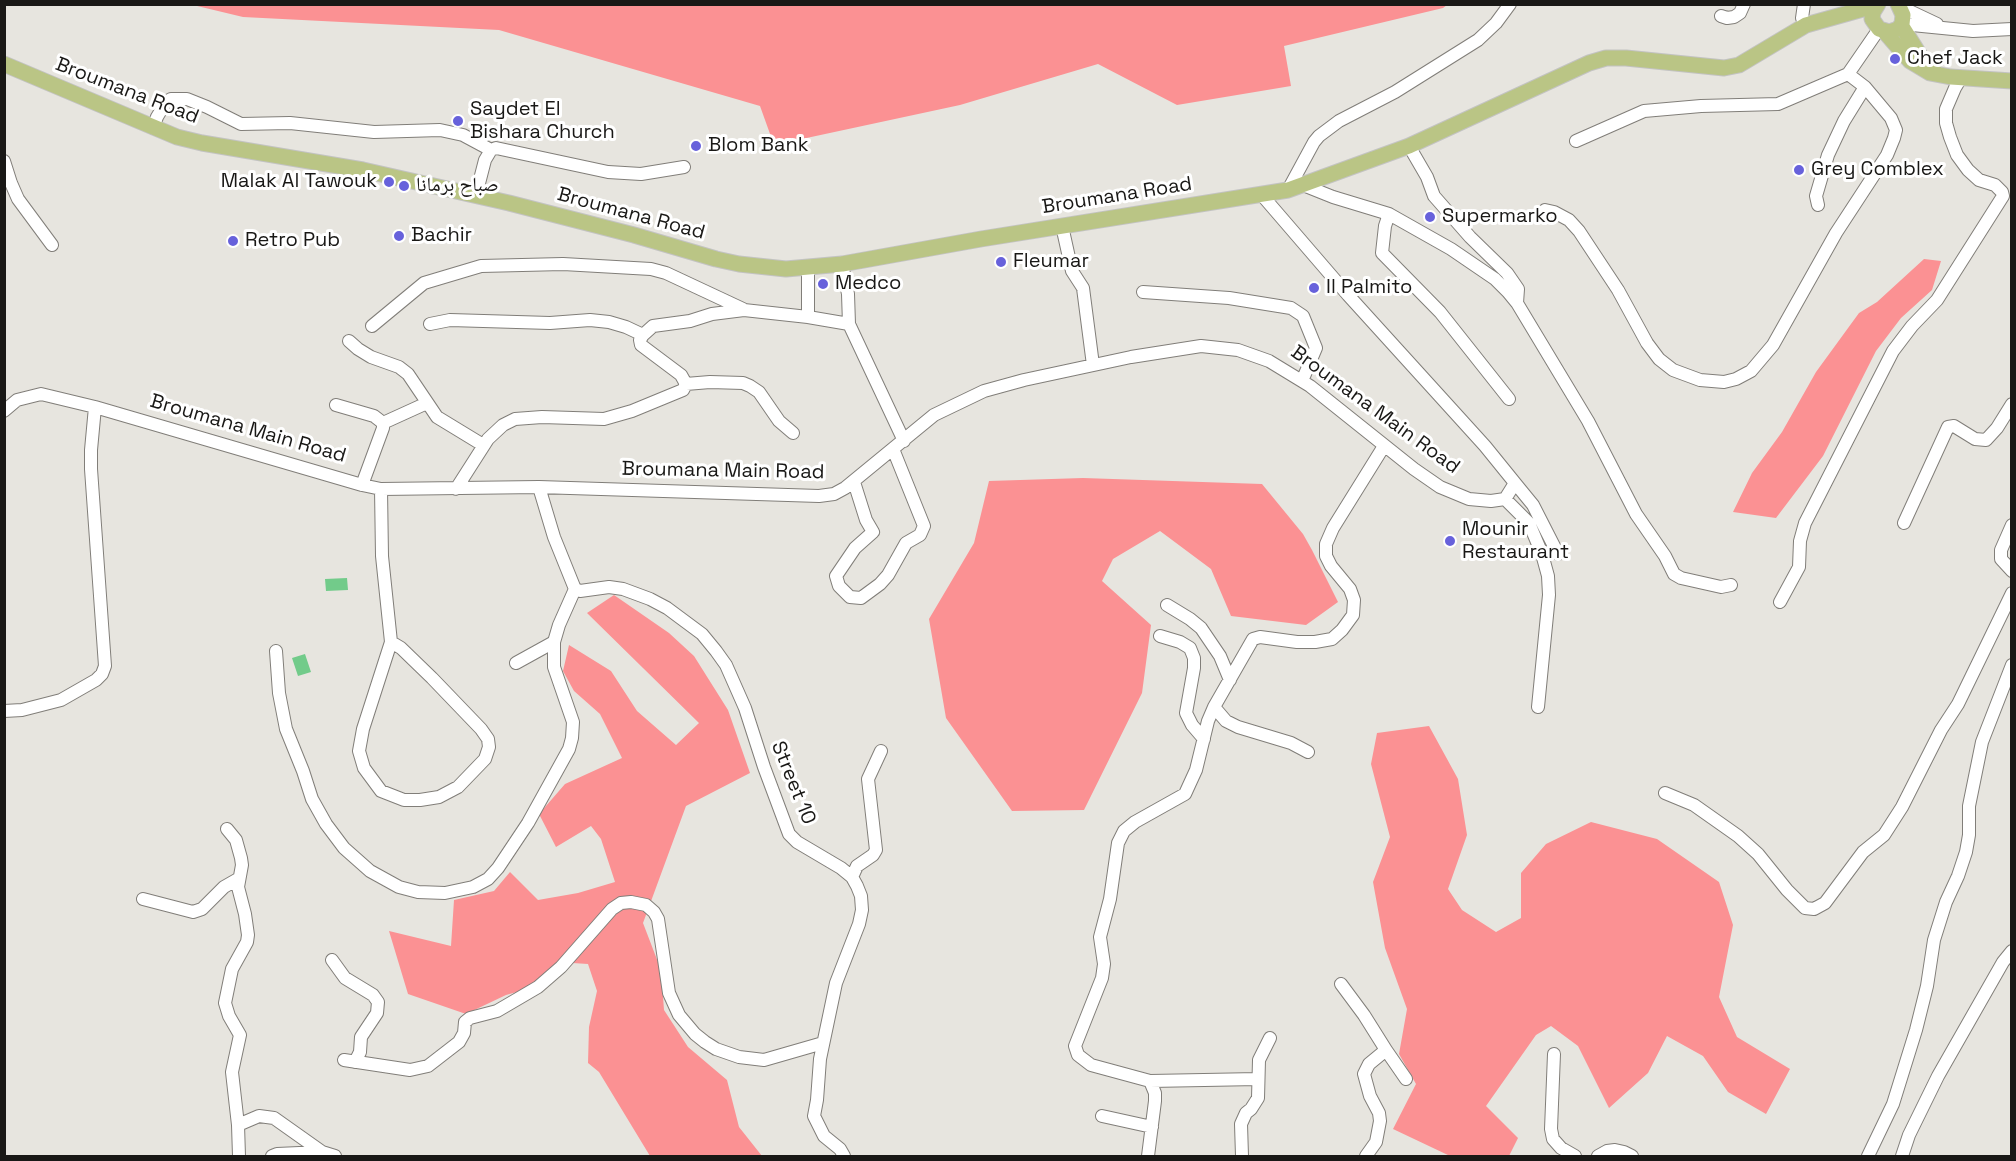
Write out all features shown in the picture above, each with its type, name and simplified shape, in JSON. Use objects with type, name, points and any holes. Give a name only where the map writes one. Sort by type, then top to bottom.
[{"type":"main road","points":[[1261,194],[1288,190],[1409,146],[1589,63],[1606,58],[1626,58],[1724,68],[1739,65],[1815,21],[1839,17],[1877,5]]},
{"type":"main road","points":[[1877,5],[1872,19],[1910,61],[1923,69],[1938,75],[2012,81]]},
{"type":"main road","points":[[1839,17],[1893,31],[1901,24],[1904,15],[1899,6]]},
{"type":"main road","points":[[1901,24],[1921,57],[1938,75]]},
{"type":"main road","name":"Broumana Road","points":[[4,64],[177,137],[363,170],[476,195],[739,264],[786,269],[842,264],[1261,194]]},
{"type":"street","points":[[1288,190],[1319,135],[1339,121],[1395,92],[1478,40],[1496,23],[1510,4]]},
{"type":"street","points":[[1720,16],[1734,17],[1740,13],[1744,4]]},
{"type":"street","points":[[1804,4],[1802,18],[1806,25]]},
{"type":"street","points":[[1899,6],[1946,28]]},
{"type":"street","points":[[1901,24],[1989,31],[2012,29]]},
{"type":"street","points":[[1576,141],[1644,111],[1701,106],[1778,104],[1848,74],[1880,29]]},
{"type":"street","points":[[1545,210],[1569,220],[1579,231],[1618,291],[1647,343],[1659,358],[1673,370],[1701,380],[1724,382],[1736,379],[1751,371],[1773,345],[1836,233],[1887,155],[1894,138],[1894,125],[1891,118],[1865,87],[1848,74]]},
{"type":"street","points":[[1780,602],[1799,567],[1801,532],[1805,523],[1893,351],[1912,326],[1937,300],[2003,196],[1995,185],[1979,180],[1968,170],[1957,155],[1950,137],[1946,123],[1947,109],[1961,78]]},
{"type":"street","points":[[1818,205],[1816,196],[1828,155],[1844,121],[1865,87]]},
{"type":"street","points":[[153,128],[166,102],[171,99],[187,99],[242,124],[290,123],[374,132],[440,130],[463,135],[491,150]]},
{"type":"street","points":[[1409,146],[1427,177],[1434,196],[1470,237],[1507,273],[1518,289],[1517,303]]},
{"type":"street","points":[[476,195],[485,160],[491,150],[496,148],[608,172],[641,174],[684,167]]},
{"type":"street","points":[[4,160],[18,199],[51,245]]},
{"type":"street","points":[[1303,185],[1389,214],[1451,249],[1495,279],[1517,303],[1588,421],[1636,514],[1665,556],[1674,574],[1681,578],[1721,587],[1731,585]]},
{"type":"street","name":"Broumana Main Road","points":[[1261,194],[1348,295],[1485,446],[1533,505],[1558,554]]},
{"type":"street","points":[[1389,214],[1385,226],[1382,253],[1440,312],[1509,399]]},
{"type":"street","points":[[1062,226],[1072,271],[1083,288],[1093,365]]},
{"type":"street","points":[[372,326],[424,283],[481,266],[563,264],[651,269],[666,273],[744,310]]},
{"type":"street","points":[[842,264],[848,294],[849,324],[904,441]]},
{"type":"street","points":[[808,268],[808,317]]},
{"type":"street","points":[[1143,292],[1228,298],[1291,308],[1303,316],[1316,348],[1302,381]]},
{"type":"street","points":[[686,384],[681,375],[641,345],[640,340],[643,335],[653,326],[744,310],[849,324]]},
{"type":"street","points":[[430,324],[450,320],[550,323],[590,320],[609,322],[643,335]]},
{"type":"street","points":[[349,341],[371,357],[399,367],[408,374],[437,417],[483,445]]},
{"type":"street","name":"Broumana Main Road","points":[[4,411],[17,400],[41,394],[95,407],[381,489],[539,487],[819,496],[834,494],[854,482],[934,415],[984,391],[1093,365],[1201,346],[1238,350],[1269,361],[1302,381],[1440,488],[1469,499],[1491,501],[1505,499]]},
{"type":"street","points":[[686,384],[710,382],[750,386],[759,392],[779,421],[793,433]]},
{"type":"street","points":[[456,489],[493,432],[515,419],[542,417],[604,419],[655,402],[683,390],[686,384]]},
{"type":"street","points":[[362,485],[383,423],[427,403]]},
{"type":"street","points":[[1904,523],[1948,427],[1952,426],[1975,439],[1986,440],[1997,428],[2012,404]]},
{"type":"street","points":[[336,405],[374,416],[383,423]]},
{"type":"street","points":[[4,711],[22,710],[62,700],[96,680],[102,674],[105,666],[91,450],[95,407]]},
{"type":"street","points":[[1258,1079],[1150,1081],[1090,1065],[1078,1055],[1076,1046],[1102,978],[1104,964],[1100,938],[1110,899],[1120,836],[1135,822],[1185,794],[1196,770],[1214,707],[1253,639],[1260,637],[1315,642],[1332,639],[1353,615],[1354,600],[1350,589],[1331,566],[1326,556],[1326,544],[1333,528],[1384,446]]},
{"type":"street","points":[[854,482],[866,520],[873,532],[855,548],[836,576],[839,586],[850,597],[861,598],[888,575],[906,543],[920,535],[924,526],[893,449]]},
{"type":"street","points":[[1515,483],[1505,499],[1529,523],[1548,576],[1549,595],[1538,707]]},
{"type":"street","points":[[276,651],[279,693],[286,729],[312,799],[326,824],[344,848],[370,871],[399,887],[418,892],[445,893],[473,887],[488,879],[528,823],[569,749],[572,738],[573,722],[554,667],[554,642],[575,589],[554,537],[539,487]]},
{"type":"street","points":[[381,489],[381,556],[391,642],[363,729],[359,751],[364,768],[381,791],[404,800],[439,797],[458,788],[484,759],[489,747],[488,739],[432,678],[401,648],[391,642]]},
{"type":"street","points":[[2012,525],[2002,544],[2001,556],[2012,571]]},
{"type":"street","name":"Street 10","points":[[575,589],[585,591],[609,587],[635,592],[667,608],[702,634],[726,665],[735,683],[789,834],[797,842],[852,877]]},
{"type":"street","points":[[1665,793],[1694,806],[1738,836],[1758,854],[1805,908],[1814,909],[1825,903],[1863,852],[1884,835],[1902,807],[1941,730],[1958,704],[2012,593]]},
{"type":"street","points":[[1167,605],[1201,628],[1220,656],[1230,680]]},
{"type":"street","points":[[1160,636],[1180,642],[1190,648],[1194,658],[1194,668],[1186,713],[1192,725],[1204,739]]},
{"type":"street","points":[[516,663],[554,642]]},
{"type":"street","points":[[1868,1156],[1893,1104],[1914,1039],[1935,940],[1946,902],[1966,852],[1969,835],[1969,806],[1982,742],[2012,665]]},
{"type":"street","points":[[1214,707],[1226,721],[1238,727],[1291,743],[1308,752]]},
{"type":"street","points":[[844,1156],[840,1149],[824,1136],[814,1116],[823,1043],[836,983],[859,924],[862,910],[861,896],[852,877],[857,866],[873,855],[876,850],[868,779],[882,751]]},
{"type":"street","points":[[227,829],[236,840],[239,849],[242,865],[238,887],[248,934],[247,942],[232,969],[225,1003],[229,1016],[240,1035],[232,1072],[239,1156]]},
{"type":"street","points":[[143,899],[193,912],[202,909],[224,887],[238,879]]},
{"type":"street","points":[[332,960],[345,978],[373,995],[378,1002],[377,1013],[361,1037],[360,1052],[349,1061],[410,1070],[428,1066],[459,1042],[464,1033],[465,1022],[470,1018],[497,1011],[538,987],[561,967],[612,909],[621,903],[631,902],[646,905],[658,919],[669,993],[683,1020],[705,1042],[739,1057],[764,1060],[823,1043]]},
{"type":"street","points":[[1902,1156],[1909,1135],[1938,1076],[2003,962],[2012,951]]},
{"type":"street","points":[[1341,984],[1406,1079]]},
{"type":"street","points":[[1242,1156],[1241,1124],[1246,1113],[1258,1098],[1259,1060],[1270,1038]]},
{"type":"street","points":[[1366,1156],[1376,1142],[1380,1122],[1379,1113],[1370,1096],[1364,1074],[1369,1064],[1386,1050]]},
{"type":"street","points":[[1554,1054],[1551,1129],[1553,1139],[1561,1148],[1575,1156]]},
{"type":"street","points":[[1148,1156],[1155,1093],[1150,1081]]},
{"type":"street","points":[[238,1125],[259,1116],[274,1118],[322,1152],[335,1156]]},
{"type":"street","points":[[1102,1116],[1152,1127]]},
{"type":"street","points":[[1598,1156],[1615,1150],[1632,1156]]},
{"type":"street","points":[[272,1156],[322,1152]]},
{"type":"shaded area","points":[[193,5],[1447,5],[1443,8],[1284,46],[1291,86],[1177,105],[1098,64],[960,105],[774,145],[760,106],[499,30],[243,17]]},
{"type":"shaded area","points":[[1924,259],[1941,261],[1932,290],[1901,318],[1876,351],[1823,456],[1776,518],[1733,512],[1752,473],[1782,432],[1816,372],[1859,313],[1877,302]]},
{"type":"shaded area","points":[[1083,478],[1262,484],[1303,534],[1338,602],[1306,625],[1231,616],[1211,569],[1160,531],[1113,559],[1102,581],[1151,625],[1142,693],[1084,810],[1012,811],[946,718],[929,619],[974,543],[989,481]]},
{"type":"shaded area","points":[[347,578],[348,590],[326,591],[325,579]]},
{"type":"shaded area","points":[[614,595],[669,633],[694,656],[728,710],[750,773],[686,806],[643,923],[661,970],[664,1010],[688,1047],[727,1080],[739,1127],[762,1156],[650,1156],[599,1072],[588,1063],[589,1027],[597,991],[588,964],[557,962],[549,983],[506,995],[466,1014],[408,994],[389,931],[451,946],[454,900],[494,891],[510,872],[538,900],[578,893],[615,882],[601,839],[591,826],[556,847],[539,814],[565,784],[622,758],[600,714],[574,691],[563,671],[569,645],[611,671],[637,711],[676,745],[699,723],[587,613]]},
{"type":"shaded area","points":[[305,654],[311,672],[298,676],[292,658]]},
{"type":"shaded area","points":[[1429,726],[1458,779],[1467,835],[1448,889],[1462,910],[1496,932],[1521,918],[1521,873],[1546,844],[1591,822],[1657,839],[1719,882],[1733,925],[1719,997],[1737,1037],[1790,1069],[1766,1114],[1728,1092],[1703,1056],[1667,1036],[1648,1073],[1609,1108],[1578,1046],[1551,1026],[1536,1035],[1486,1106],[1518,1138],[1509,1156],[1450,1156],[1393,1129],[1416,1084],[1399,1054],[1407,1009],[1385,948],[1373,882],[1390,837],[1371,764],[1377,733]]},
{"type":"place","name":"Chef Jack","points":[[1895,59]]},
{"type":"place","name":"Saydet El Bishara Church","points":[[458,121]]},
{"type":"place","name":"Blom Bank","points":[[696,146]]},
{"type":"place","name":"Grey Comblex","points":[[1799,170]]},
{"type":"place","name":"Malak Al Tawouk","points":[[389,182]]},
{"type":"place","name":"صباح برمانا","points":[[404,186]]},
{"type":"place","name":"Supermarko","points":[[1430,217]]},
{"type":"place","name":"Bachir","points":[[399,236]]},
{"type":"place","name":"Retro Pub","points":[[233,241]]},
{"type":"place","name":"Fleumar","points":[[1001,262]]},
{"type":"place","name":"Medco","points":[[823,284]]},
{"type":"place","name":"Il Palmito","points":[[1314,288]]},
{"type":"place","name":"Mounir Restaurant","points":[[1450,541]]}]
